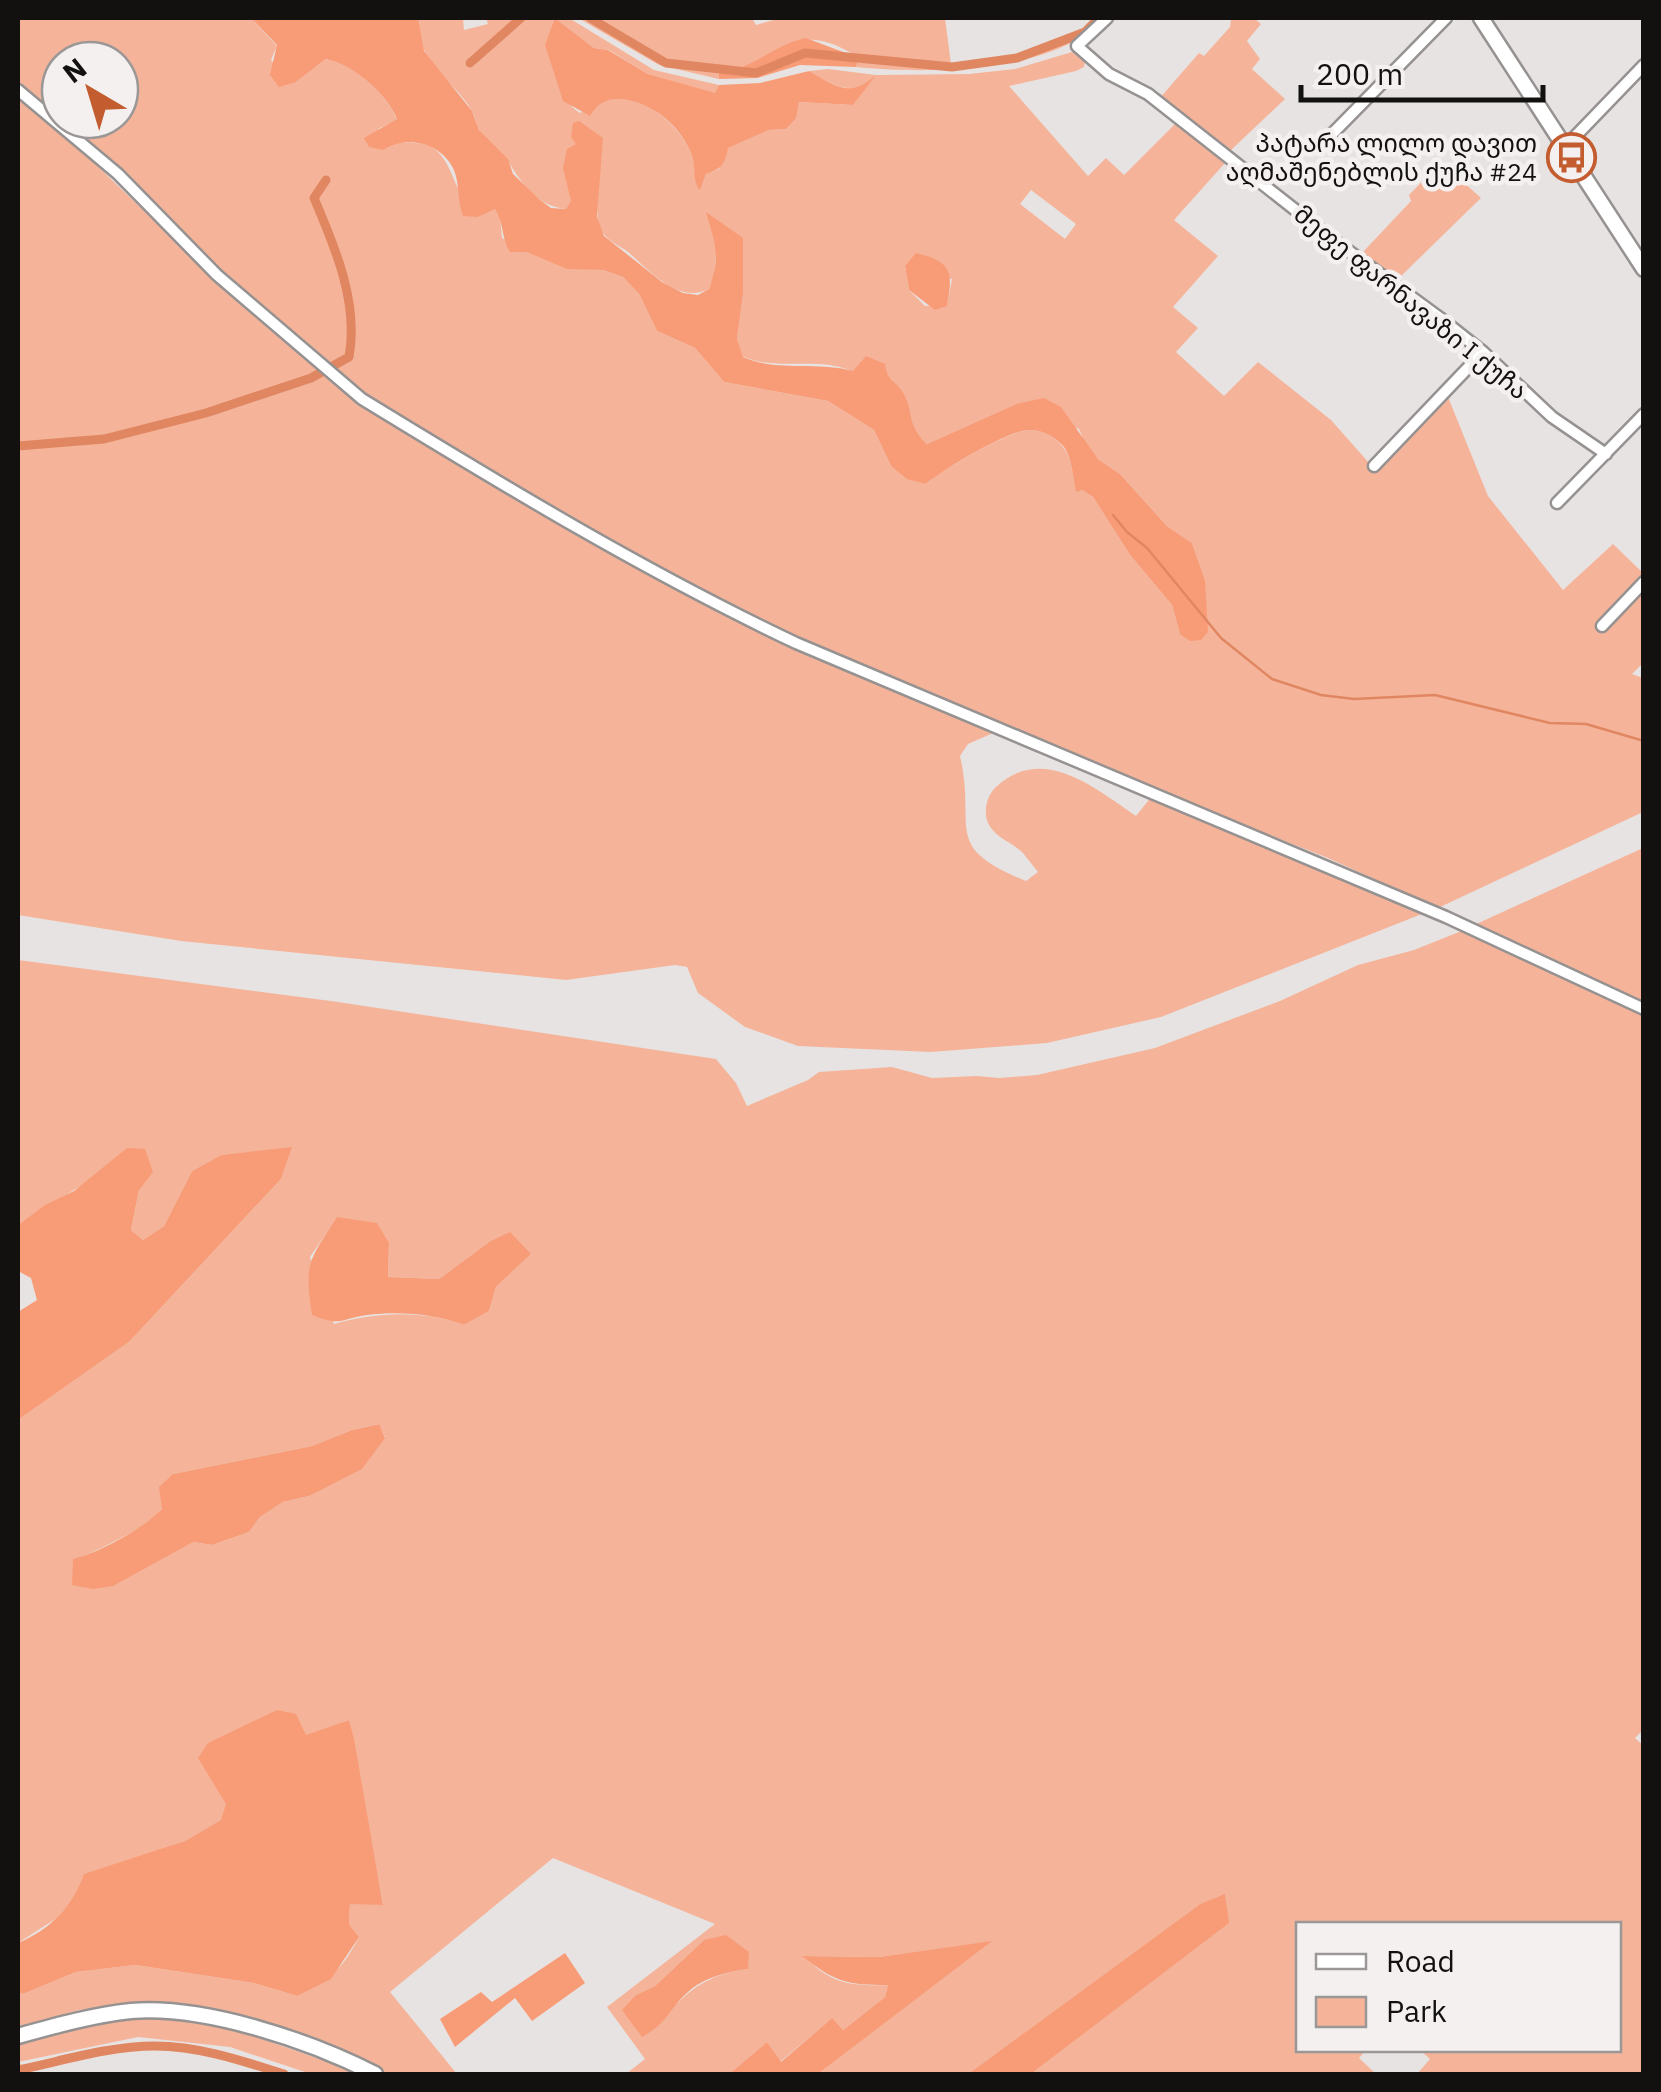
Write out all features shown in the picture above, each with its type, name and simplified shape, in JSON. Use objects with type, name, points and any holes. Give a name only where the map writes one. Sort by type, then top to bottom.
[{"type":"main road","points":[[1480,18],[1644,269]]},
{"type":"main road","points":[[18,2036],[96,2017],[165,2011],[210,2016],[252,2027],[375,2074]]},
{"type":"street","name":"მეფე ფარნავაზი I ქუჩა","points":[[1108,18],[1077,46],[1109,74],[1148,94],[1483,352],[1552,417],[1606,454]]},
{"type":"street","points":[[1332,134],[1446,18]]},
{"type":"street","points":[[1564,148],[1644,65]]},
{"type":"street","points":[[18,90],[118,174],[216,275],[362,399],[578,529],[716,606],[796,644],[1446,917],[1644,1009]]},
{"type":"street","points":[[1374,466],[1483,352]]},
{"type":"street","points":[[1557,503],[1644,414]]},
{"type":"street","points":[[1602,626],[1644,582]]},
{"type":"green space","points":[[18,18],[251,18],[277,46],[271,60],[296,82],[326,59],[358,74],[385,100],[397,120],[378,129],[393,143],[417,143],[439,153],[478,217],[495,208],[500,216],[502,238],[567,268],[603,270],[623,277],[639,294],[657,331],[695,348],[724,382],[828,401],[874,430],[891,466],[926,484],[961,461],[1020,432],[1039,431],[1053,437],[1068,457],[1076,491],[1093,497],[1130,555],[1172,605],[1180,634],[1205,580],[1192,543],[1167,526],[1120,474],[1087,448],[1079,429],[1016,404],[927,444],[877,392],[849,370],[822,364],[768,363],[742,356],[737,339],[743,295],[707,213],[717,241],[709,289],[698,293],[676,289],[603,233],[597,210],[599,170],[576,144],[572,201],[566,209],[531,192],[481,133],[472,111],[428,57],[418,32],[418,18],[463,18],[464,30],[488,24],[486,18],[554,18],[555,71],[570,104],[580,113],[602,102],[622,99],[658,113],[685,142],[693,157],[700,191],[706,174],[719,169],[727,148],[769,130],[786,129],[795,118],[799,102],[853,105],[870,80],[847,88],[809,71],[969,74],[1015,69],[1072,52],[1085,61],[1084,67],[1009,86],[1088,176],[1106,158],[1124,175],[1177,122],[1225,163],[1174,220],[1218,256],[1173,307],[1198,328],[1176,352],[1224,396],[1258,362],[1331,420],[1370,464],[1444,387],[1488,496],[1563,590],[1613,544],[1643,573],[1643,663],[1632,674],[1643,678],[1643,812],[1438,908],[1328,858],[1178,799],[720,604],[403,419],[338,375],[218,270],[153,202],[84,140],[140,140],[140,40],[40,40],[40,102],[18,85]],"holes":[[[1031,190],[1076,224],[1065,239],[1020,204]],[[905,266],[952,279],[947,305],[925,306],[909,290]]]},
{"type":"green space","points":[[555,18],[569,18],[654,70],[719,85],[715,94],[648,74],[609,50],[594,48]]},
{"type":"green space","points":[[578,18],[752,18],[756,25],[781,18],[945,18],[951,64],[1048,45],[1083,29],[1096,18],[1103,18],[1082,36],[1054,50],[988,66],[917,70],[856,67],[859,58],[814,40],[797,41],[754,63],[719,71],[719,79],[659,65]]},
{"type":"green space","points":[[1231,18],[1254,18],[1261,24],[1247,41],[1260,59],[1252,69],[1285,99],[1230,151],[1159,99],[1199,53],[1204,56],[1230,27]]},
{"type":"green space","points":[[18,95],[40,113],[40,140],[70,140],[220,284],[314,366],[443,452],[712,607],[796,647],[1000,730],[968,744],[960,756],[967,833],[982,857],[999,869],[1026,881],[1038,872],[1023,853],[991,828],[986,813],[990,794],[1014,775],[1032,769],[1050,770],[1087,783],[1136,816],[1152,796],[1427,912],[1161,1017],[1047,1043],[931,1052],[798,1046],[745,1027],[698,993],[687,967],[675,965],[566,980],[181,941],[18,915]]},
{"type":"green space","points":[[1441,162],[1481,198],[1398,279],[1362,253]]},
{"type":"green space","points":[[1643,848],[1643,1005],[1472,926]]},
{"type":"green space","points":[[1464,930],[1643,1012],[1644,1729],[1635,1738],[1644,1746],[1643,2074],[1417,2074],[1430,2059],[1422,2052],[1621,2052],[1621,1922],[1296,1922],[1296,2052],[1364,2052],[1359,2058],[1376,2074],[1031,2074],[1228,1923],[1225,1895],[1200,1904],[968,2074],[818,2074],[989,1942],[879,1957],[804,1956],[832,1978],[863,1985],[888,1985],[885,1997],[843,2030],[831,2019],[780,2062],[767,2042],[729,2074],[626,2074],[645,2059],[607,2007],[715,1924],[553,1858],[390,1992],[457,2074],[389,2074],[356,2055],[286,2030],[170,2003],[79,2010],[18,2028],[18,1992],[23,1994],[76,1972],[135,1965],[254,1983],[297,1996],[334,1973],[352,1950],[359,1937],[349,1924],[350,1904],[383,1904],[349,1720],[305,1736],[226,1805],[222,1820],[185,1841],[146,1855],[77,1895],[57,1918],[18,1943],[18,1420],[129,1342],[281,1179],[291,1148],[221,1155],[192,1171],[164,1226],[143,1240],[131,1230],[139,1190],[96,1176],[18,1225],[18,960],[331,1001],[716,1059],[736,1083],[747,1106],[819,1072],[892,1067],[932,1078],[999,1078],[1037,1075],[1155,1048],[1280,1001],[1358,965],[1414,950]],"holes":[[[337,1218],[389,1243],[388,1277],[439,1279],[489,1242],[531,1254],[496,1287],[489,1311],[464,1325],[399,1314],[334,1324],[310,1257]],[[378,1424],[385,1437],[309,1496],[283,1502],[260,1517],[249,1532],[212,1545],[193,1542],[73,1560],[153,1519],[164,1505],[173,1474],[312,1446]],[[704,1940],[748,1969],[710,1980],[678,2003],[636,1995],[655,1986]]]},
{"type":"green space","points":[[143,2017],[217,2023],[361,2074],[311,2074],[230,2047],[138,2037],[18,2062],[18,2044],[98,2023]]},
{"type":"shaded area","points":[[251,18],[418,18],[424,51],[472,111],[479,130],[508,159],[513,174],[551,208],[566,209],[571,201],[563,168],[567,149],[576,144],[571,137],[573,123],[579,121],[603,138],[597,216],[604,236],[662,282],[683,293],[698,295],[709,289],[715,250],[706,212],[743,238],[743,295],[737,339],[743,357],[769,364],[853,371],[866,356],[885,364],[889,377],[906,398],[916,430],[927,444],[1016,404],[1044,398],[1061,407],[1098,459],[1120,474],[1167,526],[1192,543],[1205,580],[1208,632],[1201,640],[1190,641],[1180,634],[1172,605],[1130,555],[1093,497],[1082,490],[1076,492],[1067,452],[1053,437],[1034,430],[1020,432],[976,451],[926,484],[907,479],[891,466],[874,430],[828,401],[724,382],[695,348],[657,331],[639,294],[623,277],[603,270],[567,269],[527,252],[510,252],[495,209],[478,217],[463,216],[455,173],[440,152],[411,142],[383,150],[369,147],[364,138],[397,119],[385,100],[358,74],[326,59],[296,82],[279,87],[270,75],[277,45]]},
{"type":"shaded area","points":[[555,18],[594,48],[608,50],[648,74],[715,93],[719,85],[760,83],[809,71],[843,88],[858,87],[876,75],[853,105],[799,102],[796,118],[786,129],[769,130],[728,148],[722,165],[706,174],[700,191],[686,143],[655,110],[617,99],[599,105],[590,116],[563,101],[545,45]]},
{"type":"shaded area","points":[[806,38],[859,58],[856,67],[800,65],[757,78],[719,79],[719,71],[742,67]]},
{"type":"shaded area","points":[[916,253],[937,260],[948,270],[947,306],[935,310],[909,290],[905,266]]},
{"type":"shaded area","points":[[292,1147],[281,1179],[129,1342],[18,1420],[18,1312],[37,1300],[31,1278],[18,1271],[18,1225],[45,1205],[74,1191],[127,1148],[145,1149],[153,1172],[139,1190],[131,1230],[143,1240],[164,1226],[192,1171],[221,1155]]},
{"type":"shaded area","points":[[337,1217],[377,1223],[389,1243],[388,1277],[439,1279],[489,1242],[510,1232],[531,1254],[496,1287],[489,1311],[464,1325],[404,1314],[329,1321],[312,1315],[309,1272],[315,1253]]},
{"type":"shaded area","points":[[379,1424],[385,1438],[362,1469],[309,1496],[283,1502],[260,1517],[249,1532],[212,1545],[193,1542],[113,1586],[93,1589],[72,1585],[73,1559],[108,1546],[154,1516],[162,1509],[159,1487],[173,1474],[312,1446]]},
{"type":"shaded area","points":[[277,1710],[296,1714],[306,1735],[349,1720],[354,1739],[383,1905],[350,1904],[349,1924],[359,1937],[331,1979],[297,1996],[254,1983],[135,1965],[76,1972],[23,1994],[18,1992],[18,1943],[59,1916],[84,1874],[185,1841],[221,1820],[226,1804],[198,1758],[208,1743]]},
{"type":"shaded area","points":[[1225,1894],[1229,1923],[1031,2074],[968,2074],[1200,1904]]},
{"type":"shaded area","points":[[726,1935],[749,1952],[748,1969],[716,1976],[694,1987],[657,2027],[642,2037],[622,2010],[636,1995],[655,1986],[704,1940]]},
{"type":"shaded area","points":[[992,1941],[818,2074],[729,2074],[767,2042],[781,2062],[832,2018],[843,2030],[885,1997],[888,1985],[842,1980],[802,1956],[879,1957]]},
{"type":"shaded area","points":[[565,1953],[585,1983],[532,2021],[515,1998],[455,2047],[440,2019],[481,1992],[492,2002]]},
{"type":"waterway","points":[[470,63],[521,18]]},
{"type":"waterway","points":[[590,18],[666,63],[756,73],[805,53],[952,67],[1017,58],[1085,32],[1099,18]]},
{"type":"waterway","points":[[18,446],[104,439],[206,413],[311,378],[349,357],[348,296],[314,198],[326,180]]},
{"type":"waterway","points":[[1113,515],[1147,548],[1221,638],[1272,679],[1321,695],[1354,699],[1435,695],[1550,723],[1586,724],[1644,741]]},
{"type":"waterway","points":[[18,2070],[103,2051],[155,2046],[204,2051],[284,2074]]},
{"type":"place","name":"პატარა ლილო დავით აღმაშენებლის ქუჩა #24","points":[[1572,157]]}]
